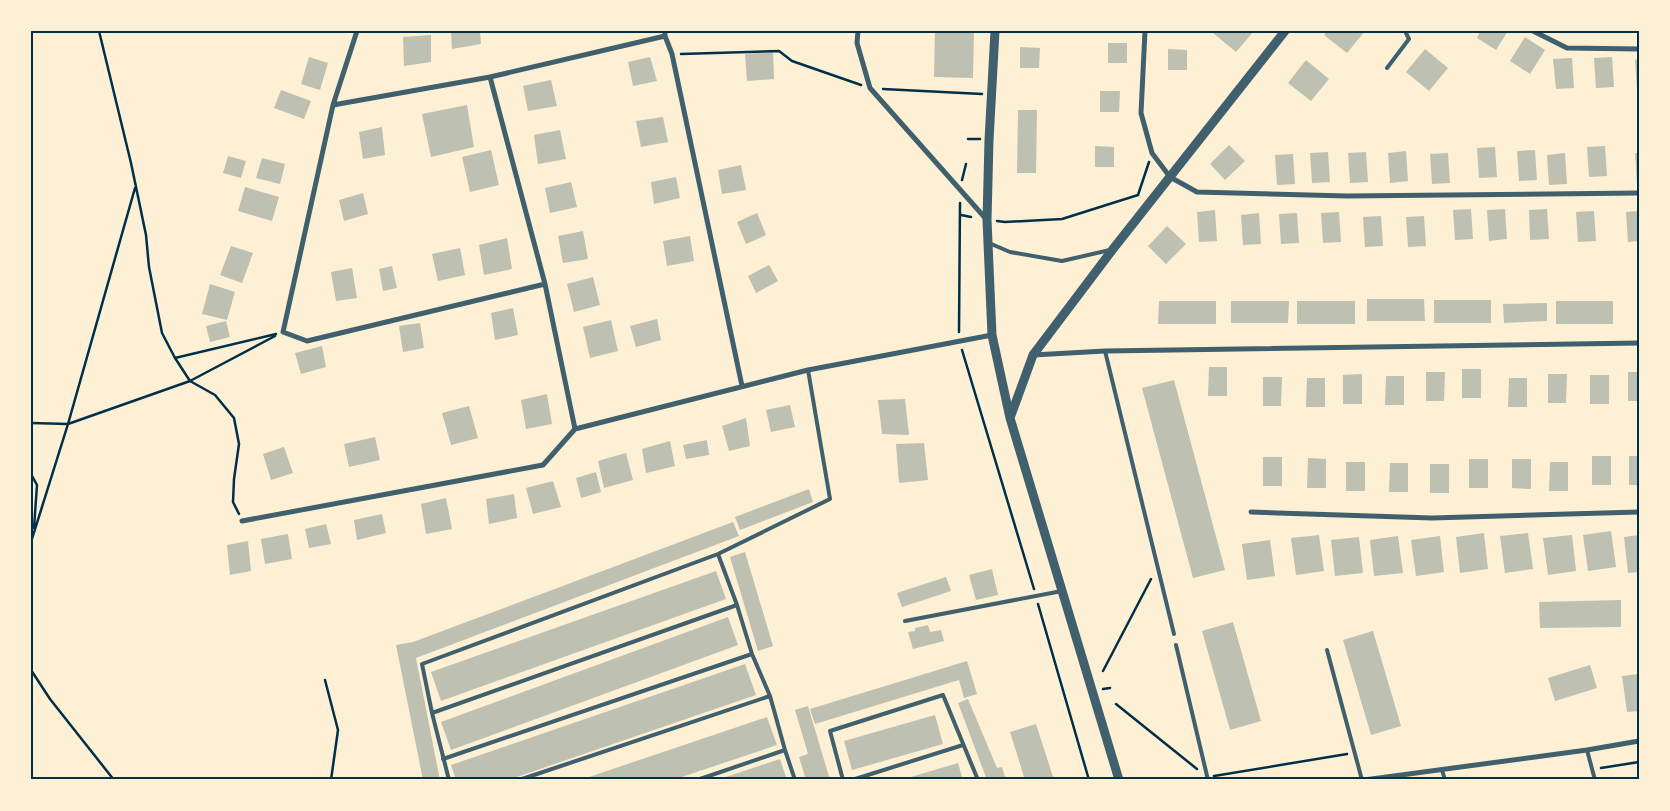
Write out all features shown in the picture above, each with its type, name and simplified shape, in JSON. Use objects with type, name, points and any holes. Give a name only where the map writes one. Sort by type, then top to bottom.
[{"type":"street","points":[[357,31],[333,105],[282,332],[306,341],[545,284]]},
{"type":"street","points":[[858,31],[857,43],[870,88],[986,220]]},
{"type":"street","points":[[995,31],[986,220],[992,335],[1010,418],[1119,780]]},
{"type":"street","points":[[1145,31],[1141,113],[1152,153],[1170,177],[1196,192],[1347,196],[1639,193]]},
{"type":"street","points":[[1010,418],[1033,355],[1113,249],[1285,31]]},
{"type":"street","points":[[1533,31],[1567,48],[1639,49]]},
{"type":"street","points":[[333,105],[490,77],[665,34],[672,54],[742,386]]},
{"type":"street","points":[[490,77],[545,284],[575,429]]},
{"type":"street","points":[[242,521],[544,465],[575,429],[808,370],[992,335]]},
{"type":"street","points":[[1033,355],[1105,352],[1639,343]]},
{"type":"street","points":[[1251,512],[1432,518],[1639,512]]},
{"type":"street","points":[[1363,780],[1587,750],[1639,741]]},
{"type":"lane","points":[[1387,68],[1409,39],[1405,31]]},
{"type":"lane","points":[[987,242],[1010,252],[1062,261],[1113,249]]},
{"type":"lane","points":[[1105,352],[1174,634]]},
{"type":"lane","points":[[449,780],[422,664],[718,554],[830,499],[808,370]]},
{"type":"lane","points":[[718,554],[737,605],[752,654],[770,696],[795,780]]},
{"type":"lane","points":[[905,621],[1062,591]]},
{"type":"lane","points":[[432,713],[737,605]]},
{"type":"lane","points":[[1176,645],[1208,779]]},
{"type":"lane","points":[[1327,650],[1363,780]]},
{"type":"lane","points":[[443,759],[752,654]]},
{"type":"lane","points":[[843,780],[830,731],[943,695],[978,780]]},
{"type":"lane","points":[[519,780],[770,696]]},
{"type":"lane","points":[[852,780],[963,745]]},
{"type":"lane","points":[[696,780],[785,750]]},
{"type":"lane","points":[[1587,750],[1595,780]]},
{"type":"lane","points":[[1442,770],[1445,780]]},
{"type":"path","points":[[99,31],[136,186],[162,333],[190,381],[215,395],[234,418],[239,444],[233,502],[242,521]]},
{"type":"path","points":[[672,54],[779,51],[792,62],[870,88],[991,95]]},
{"type":"path","points":[[1089,780],[959,341],[961,215],[1005,222],[1062,219],[1138,196],[1152,153]]},
{"type":"path","points":[[31,542],[68,424],[136,186]]},
{"type":"path","points":[[175,358],[282,332]]},
{"type":"path","points":[[31,423],[68,424],[190,381],[282,332]]},
{"type":"path","points":[[31,474],[37,485],[34,534]]},
{"type":"path","points":[[1104,671],[1158,567]]},
{"type":"path","points":[[31,670],[50,699],[114,780]]},
{"type":"path","points":[[325,680],[338,730],[331,780]]},
{"type":"path","points":[[1116,704],[1208,779],[1355,753]]},
{"type":"path","points":[[1592,769],[1639,762]]},
{"type":"building","points":[[451,31],[480,31],[481,44],[452,49]]},
{"type":"building","points":[[935,31],[974,31],[973,78],[934,77]]},
{"type":"building","points":[[1214,31],[1254,31],[1236,52],[1213,33]]},
{"type":"building","points":[[1327,31],[1365,31],[1347,53],[1324,35]]},
{"type":"building","points":[[1480,31],[1508,31],[1496,50],[1477,38]]},
{"type":"building","points":[[431,35],[431,62],[404,66],[403,37]]},
{"type":"building","points":[[1525,37],[1545,50],[1530,74],[1510,61]]},
{"type":"building","points":[[1108,43],[1127,43],[1127,63],[1108,63]]},
{"type":"building","points":[[1020,47],[1040,48],[1039,68],[1020,68]]},
{"type":"building","points":[[1168,49],[1187,50],[1187,70],[1168,70]]},
{"type":"building","points":[[1425,49],[1448,68],[1429,91],[1406,72]]},
{"type":"building","points":[[773,52],[774,79],[747,81],[745,54]]},
{"type":"building","points":[[309,57],[328,63],[320,90],[301,84]]},
{"type":"building","points":[[650,57],[657,81],[633,86],[628,62]]},
{"type":"building","points":[[1612,57],[1614,87],[1596,88],[1594,58]]},
{"type":"building","points":[[1572,58],[1574,88],[1556,89],[1553,59]]},
{"type":"building","points":[[1639,59],[1639,89],[1637,89],[1635,60]]},
{"type":"building","points":[[1306,60],[1329,79],[1311,101],[1288,83]]},
{"type":"building","points":[[551,80],[557,106],[528,111],[523,86]]},
{"type":"building","points":[[281,90],[311,101],[304,119],[274,108]]},
{"type":"building","points":[[1100,91],[1120,91],[1119,112],[1100,112]]},
{"type":"building","points":[[467,105],[474,147],[431,157],[422,114]]},
{"type":"building","points":[[1018,110],[1037,110],[1036,173],[1017,173]]},
{"type":"building","points":[[663,117],[668,142],[641,147],[636,121]]},
{"type":"building","points":[[382,127],[385,155],[363,159],[359,132]]},
{"type":"building","points":[[560,130],[566,159],[538,164],[534,135]]},
{"type":"building","points":[[1229,145],[1245,161],[1225,180],[1210,164]]},
{"type":"building","points":[[1095,146],[1114,147],[1114,167],[1095,167]]},
{"type":"building","points":[[1605,146],[1607,176],[1589,177],[1587,147]]},
{"type":"building","points":[[1495,147],[1497,177],[1479,178],[1477,148]]},
{"type":"building","points":[[491,150],[499,185],[470,192],[462,157]]},
{"type":"building","points":[[1535,150],[1537,180],[1519,181],[1517,151]]},
{"type":"building","points":[[1406,151],[1408,181],[1390,183],[1388,153]]},
{"type":"building","points":[[1328,152],[1330,182],[1312,183],[1310,153]]},
{"type":"building","points":[[1366,152],[1368,182],[1350,183],[1348,153]]},
{"type":"building","points":[[1448,153],[1450,183],[1432,184],[1430,154]]},
{"type":"building","points":[[1565,153],[1567,184],[1549,185],[1547,155]]},
{"type":"building","points":[[1635,153],[1639,153],[1639,184],[1637,184]]},
{"type":"building","points":[[1293,154],[1295,184],[1277,185],[1275,155]]},
{"type":"building","points":[[228,156],[246,161],[241,178],[223,173]]},
{"type":"building","points":[[262,158],[285,164],[280,184],[256,178]]},
{"type":"building","points":[[741,165],[746,190],[722,194],[718,170]]},
{"type":"building","points":[[676,177],[680,198],[654,204],[651,182]]},
{"type":"building","points":[[571,182],[577,207],[550,213],[545,188]]},
{"type":"building","points":[[245,187],[279,197],[272,221],[238,211]]},
{"type":"building","points":[[363,193],[368,214],[344,221],[339,200]]},
{"type":"building","points":[[1471,209],[1473,239],[1455,240],[1453,210]]},
{"type":"building","points":[[1505,209],[1507,239],[1489,241],[1487,210]]},
{"type":"building","points":[[1547,209],[1549,239],[1530,240],[1529,210]]},
{"type":"building","points":[[1215,210],[1217,241],[1199,242],[1197,212]]},
{"type":"building","points":[[1594,211],[1596,241],[1578,242],[1576,212]]},
{"type":"building","points":[[1639,211],[1639,241],[1628,242],[1626,212]]},
{"type":"building","points":[[1339,212],[1341,242],[1323,243],[1321,213]]},
{"type":"building","points":[[757,213],[766,235],[746,244],[737,222]]},
{"type":"building","points":[[1259,213],[1261,244],[1243,245],[1241,215]]},
{"type":"building","points":[[1297,213],[1299,243],[1281,244],[1279,214]]},
{"type":"building","points":[[1381,216],[1383,246],[1365,247],[1363,217]]},
{"type":"building","points":[[1424,216],[1426,246],[1408,247],[1406,217]]},
{"type":"building","points":[[1167,226],[1186,244],[1166,264],[1148,246]]},
{"type":"building","points":[[583,231],[588,259],[563,263],[558,236]]},
{"type":"building","points":[[690,236],[694,261],[667,266],[663,241]]},
{"type":"building","points":[[507,238],[512,269],[484,275],[479,245]]},
{"type":"building","points":[[231,246],[253,253],[242,283],[220,275]]},
{"type":"building","points":[[460,248],[465,275],[438,281],[432,254]]},
{"type":"building","points":[[769,265],[778,281],[756,293],[748,276]]},
{"type":"building","points":[[392,266],[397,288],[383,291],[379,269]]},
{"type":"building","points":[[352,268],[357,298],[336,301],[331,272]]},
{"type":"building","points":[[593,277],[600,305],[574,312],[567,284]]},
{"type":"building","points":[[210,284],[235,292],[227,320],[202,314]]},
{"type":"building","points":[[1367,299],[1424,299],[1425,321],[1367,321]]},
{"type":"building","points":[[1434,300],[1491,300],[1491,323],[1434,323]]},
{"type":"building","points":[[1159,301],[1216,301],[1216,324],[1158,324]]},
{"type":"building","points":[[1231,301],[1289,301],[1288,323],[1231,323]]},
{"type":"building","points":[[1297,301],[1355,301],[1355,324],[1297,324]]},
{"type":"building","points":[[1556,301],[1613,301],[1613,324],[1556,324]]},
{"type":"building","points":[[1547,303],[1547,321],[1504,323],[1503,304]]},
{"type":"building","points":[[513,308],[518,335],[495,340],[491,313]]},
{"type":"building","points":[[657,319],[661,340],[636,347],[630,326]]},
{"type":"building","points":[[611,320],[618,351],[590,358],[583,327]]},
{"type":"building","points":[[226,321],[230,337],[210,342],[206,326]]},
{"type":"building","points":[[420,323],[424,348],[403,352],[399,326]]},
{"type":"building","points":[[322,346],[326,367],[301,374],[295,353]]},
{"type":"building","points":[[1209,367],[1227,367],[1227,396],[1208,396]]},
{"type":"building","points":[[1462,369],[1481,369],[1481,398],[1462,398]]},
{"type":"building","points":[[1426,372],[1445,372],[1444,401],[1426,401]]},
{"type":"building","points":[[1628,372],[1639,372],[1639,401],[1628,401]]},
{"type":"building","points":[[1362,374],[1362,404],[1343,404],[1343,375]]},
{"type":"building","points":[[1548,374],[1567,374],[1566,403],[1548,403]]},
{"type":"building","points":[[1590,375],[1609,375],[1609,404],[1590,404]]},
{"type":"building","points":[[1386,376],[1404,376],[1404,405],[1385,405]]},
{"type":"building","points":[[1263,377],[1282,377],[1281,406],[1263,406]]},
{"type":"building","points":[[1307,378],[1325,378],[1325,407],[1306,407]]},
{"type":"building","points":[[1509,378],[1527,378],[1527,407],[1508,407]]},
{"type":"building","points":[[1174,380],[1225,570],[1193,578],[1142,388]]},
{"type":"building","points":[[547,394],[552,424],[526,429],[521,400]]},
{"type":"building","points":[[905,399],[909,435],[882,434],[878,400]]},
{"type":"building","points":[[790,405],[795,427],[771,432],[766,410]]},
{"type":"building","points":[[469,406],[478,438],[451,445],[442,413]]},
{"type":"building","points":[[746,418],[750,446],[729,451],[722,426]]},
{"type":"building","points":[[375,437],[380,460],[349,467],[344,444]]},
{"type":"building","points":[[707,440],[709,455],[686,459],[683,445]]},
{"type":"building","points":[[670,441],[675,466],[646,473],[642,449]]},
{"type":"building","points":[[924,443],[928,480],[899,483],[896,444]]},
{"type":"building","points":[[284,447],[293,473],[271,480],[263,454]]},
{"type":"building","points":[[626,453],[633,480],[604,488],[598,461]]},
{"type":"building","points":[[1592,456],[1611,456],[1611,485],[1592,485]]},
{"type":"building","points":[[1629,456],[1639,456],[1639,485],[1629,485]]},
{"type":"building","points":[[1263,457],[1282,457],[1282,486],[1263,486]]},
{"type":"building","points":[[1308,458],[1326,459],[1326,488],[1307,488]]},
{"type":"building","points":[[1469,459],[1488,459],[1488,488],[1469,488]]},
{"type":"building","points":[[1512,459],[1531,459],[1531,489],[1512,488]]},
{"type":"building","points":[[1346,462],[1365,462],[1365,491],[1346,491]]},
{"type":"building","points":[[1550,462],[1568,462],[1568,491],[1549,491]]},
{"type":"building","points":[[1390,463],[1408,463],[1408,492],[1389,492]]},
{"type":"building","points":[[1430,464],[1449,464],[1449,493],[1430,493]]},
{"type":"building","points":[[596,472],[601,492],[581,498],[576,478]]},
{"type":"building","points":[[553,481],[561,507],[533,514],[526,488]]},
{"type":"building","points":[[809,489],[813,502],[740,530],[735,517]]},
{"type":"building","points":[[514,494],[517,518],[489,524],[486,499]]},
{"type":"building","points":[[446,498],[452,529],[426,534],[421,504]]},
{"type":"building","points":[[382,514],[386,533],[357,540],[354,520]]},
{"type":"building","points":[[733,522],[739,536],[416,658],[440,780],[423,780],[396,645],[413,642]]},
{"type":"building","points":[[326,524],[331,544],[309,548],[305,529]]},
{"type":"building","points":[[1611,531],[1616,567],[1588,571],[1583,535]]},
{"type":"building","points":[[1484,533],[1488,569],[1460,573],[1456,537]]},
{"type":"building","points":[[1528,533],[1533,569],[1505,573],[1500,536]]},
{"type":"building","points":[[288,534],[292,559],[265,564],[261,539]]},
{"type":"building","points":[[1319,535],[1324,571],[1296,575],[1291,538]]},
{"type":"building","points":[[1572,535],[1576,571],[1548,575],[1543,538]]},
{"type":"building","points":[[1639,535],[1639,572],[1628,573],[1624,537]]},
{"type":"building","points":[[1398,536],[1403,573],[1374,576],[1370,540]]},
{"type":"building","points":[[1440,536],[1444,572],[1416,576],[1411,540]]},
{"type":"building","points":[[1359,537],[1363,573],[1335,576],[1331,540]]},
{"type":"building","points":[[1270,540],[1275,576],[1247,580],[1242,544]]},
{"type":"building","points":[[248,541],[251,571],[230,575],[227,545]]},
{"type":"building","points":[[745,552],[773,646],[758,651],[730,557]]},
{"type":"building","points":[[992,569],[998,595],[976,600],[969,575]]},
{"type":"building","points":[[716,571],[726,599],[441,701],[431,672]]},
{"type":"building","points":[[946,577],[951,591],[902,607],[897,593]]},
{"type":"building","points":[[1621,600],[1621,627],[1540,628],[1539,602]]},
{"type":"building","points":[[728,617],[738,645],[451,750],[441,722]]},
{"type":"building","points":[[1233,622],[1261,721],[1230,730],[1202,631]]},
{"type":"building","points":[[928,625],[930,632],[941,630],[944,641],[913,649],[908,632]]},
{"type":"building","points":[[1373,631],[1401,726],[1371,735],[1343,640]]},
{"type":"building","points":[[967,661],[977,694],[964,698],[959,680],[815,724],[810,709]]},
{"type":"building","points":[[745,664],[756,695],[508,780],[456,780],[451,765]]},
{"type":"building","points":[[1590,665],[1597,688],[1555,701],[1548,678]]},
{"type":"building","points":[[1639,674],[1639,711],[1627,712],[1622,676]]},
{"type":"building","points":[[968,699],[997,768],[1002,767],[1006,780],[987,780],[958,703]]},
{"type":"building","points":[[808,706],[830,780],[806,780],[799,757],[808,754],[795,710]]},
{"type":"building","points":[[935,715],[943,744],[852,770],[844,741]]},
{"type":"building","points":[[767,717],[777,745],[673,780],[580,780]]},
{"type":"building","points":[[1036,724],[1054,780],[1025,780],[1010,732]]},
{"type":"building","points":[[780,759],[787,780],[720,780],[720,779]]},
{"type":"building","points":[[958,763],[963,780],[904,780],[904,779]]}]
